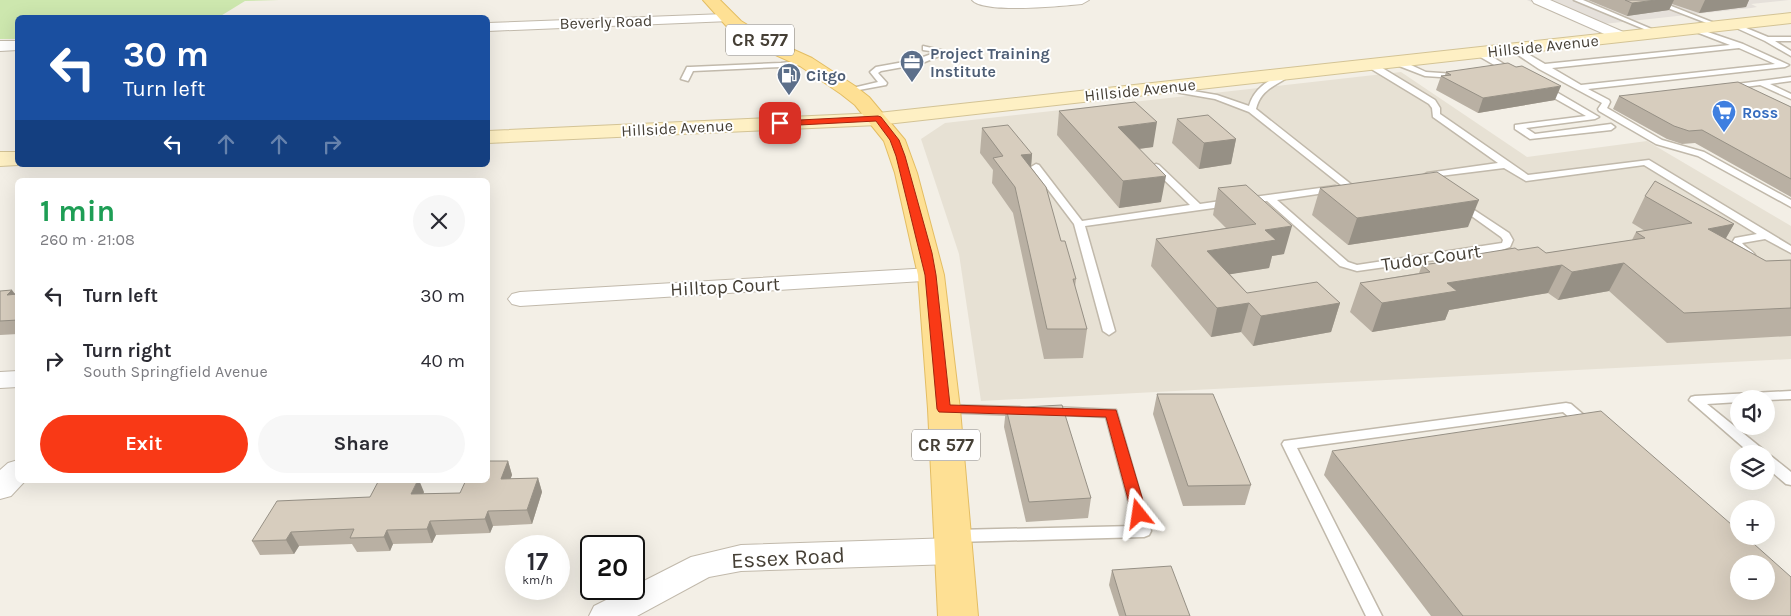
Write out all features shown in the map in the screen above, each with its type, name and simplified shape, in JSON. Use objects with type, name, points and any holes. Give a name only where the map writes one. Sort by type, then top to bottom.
[{"type":"main road","name":"CR 577","points":[[711,0],[725,18],[766,44],[806,62],[848,90],[878,119],[894,140],[901,156],[931,275],[944,409],[958,616]]},
{"type":"street","points":[[979,0],[1018,5],[1082,0]]},
{"type":"street","points":[[1539,0],[1623,37]]},
{"type":"street","name":"Beverly Road","points":[[490,27],[725,18]]},
{"type":"street","name":"Hillside Avenue","points":[[490,137],[878,119],[1791,18]]},
{"type":"street","points":[[0,46],[15,46]]},
{"type":"street","points":[[0,159],[15,158]]},
{"type":"street","name":"Hilltop Court","points":[[520,299],[931,275]]},
{"type":"street","points":[[0,380],[15,379]]},
{"type":"street","points":[[0,488],[15,473]]},
{"type":"street","name":"Essex Road","points":[[606,616],[702,566],[741,558],[953,544]]},
{"type":"lane","points":[[1578,0],[1658,33]]},
{"type":"lane","points":[[1650,0],[1767,39],[1791,54]]},
{"type":"lane","points":[[1693,29],[1740,46],[1788,67]]},
{"type":"lane","points":[[1767,39],[1791,39]]},
{"type":"lane","points":[[1542,67],[1740,46]]},
{"type":"lane","points":[[848,90],[883,83],[874,72],[879,68],[917,62],[945,52],[926,48]]},
{"type":"lane","points":[[1513,49],[1606,102],[1616,101]]},
{"type":"lane","points":[[1480,53],[1516,74]]},
{"type":"lane","points":[[685,79],[690,69],[806,62]]},
{"type":"lane","points":[[1397,62],[1425,74],[1448,76],[1465,74]]},
{"type":"lane","points":[[1371,65],[1432,102],[1436,108],[1436,115],[1526,178],[1646,162],[1791,250]]},
{"type":"lane","points":[[1581,87],[1788,67]]},
{"type":"lane","points":[[1491,71],[1508,69]]},
{"type":"lane","points":[[1252,110],[1256,97],[1261,91],[1274,80],[1289,73]]},
{"type":"lane","points":[[1724,88],[1791,79]]},
{"type":"lane","points":[[1533,83],[1594,117],[1611,127],[1533,137],[1518,127],[1594,117]]},
{"type":"lane","points":[[1761,83],[1791,97]]},
{"type":"lane","points":[[1734,86],[1750,94]]},
{"type":"lane","points":[[1079,224],[1353,186],[1252,110],[1211,96],[1155,88]]},
{"type":"lane","points":[[1606,102],[1602,109],[1660,142],[1702,154],[1791,204]]},
{"type":"lane","points":[[1148,159],[1197,207]]},
{"type":"lane","points":[[1436,188],[1421,177],[1506,165]]},
{"type":"lane","points":[[1036,167],[1079,224],[1109,331]]},
{"type":"lane","name":"Tudor Court","points":[[1268,198],[1344,264],[1353,268],[1499,248],[1506,245],[1508,240],[1505,235],[1452,198]]},
{"type":"lane","points":[[1758,259],[1743,251],[1737,243],[1744,238],[1767,236]]},
{"type":"lane","points":[[1749,445],[1695,400],[1791,395]]},
{"type":"lane","points":[[1374,616],[1289,444],[1566,407],[1596,432]]},
{"type":"lane","points":[[944,409],[1111,413],[1144,531],[953,544]]},
{"type":"lane","points":[[1775,467],[1791,480]]},
{"type":"shaded area","points":[[1527,0],[1789,0],[1751,4],[1757,7],[1751,8],[1585,26]]},
{"type":"shaded area","points":[[1401,72],[1527,157],[1647,141],[1791,226],[1791,359],[981,401],[959,254],[921,139],[945,123]]},
{"type":"green space","points":[[0,0],[279,0],[245,1],[222,15],[15,15],[15,39],[0,39]]},
{"type":"building","points":[[1625,0],[1656,0],[1632,3]]},
{"type":"building","points":[[1508,63],[1516,67],[1522,66],[1561,86],[1483,98],[1441,76],[1451,75],[1446,72]]},
{"type":"building","name":"Ross","points":[[1738,82],[1791,107],[1791,179],[1702,130],[1689,131],[1674,126],[1619,96]]},
{"type":"building","points":[[1135,102],[1157,122],[1118,127],[1166,176],[1123,181],[1059,111]]},
{"type":"building","points":[[1208,115],[1236,139],[1204,143],[1177,119]]},
{"type":"building","points":[[1008,125],[1032,154],[1021,155],[1046,187],[1061,241],[1065,241],[1076,279],[1073,279],[1087,329],[1047,329],[1015,187],[993,158],[1003,156],[982,128]]},
{"type":"building","points":[[1437,172],[1479,200],[1357,218],[1320,188]]},
{"type":"building","points":[[1655,181],[1734,224],[1708,229],[1766,261],[1791,260],[1791,308],[1684,313],[1624,263],[1572,272],[1562,265],[1447,283],[1457,291],[1382,303],[1360,283],[1430,272],[1422,265],[1444,262],[1441,260],[1515,248],[1518,250],[1538,247],[1546,253],[1645,238],[1636,232],[1692,223],[1645,196]]},
{"type":"building","points":[[1246,185],[1292,226],[1265,230],[1276,240],[1207,251],[1247,293],[1317,282],[1340,303],[1261,316],[1249,303],[1217,308],[1156,239],[1256,224],[1218,188]]},
{"type":"building","points":[[12,290],[7,295],[15,294],[15,320],[0,321],[0,291]]},
{"type":"building","points":[[1157,394],[1213,394],[1251,485],[1188,486]]},
{"type":"building","points":[[1062,405],[1091,498],[1029,502],[1006,408]]},
{"type":"building","points":[[1601,411],[1730,523],[1730,545],[1755,545],[1766,555],[1730,555],[1730,600],[1775,600],[1775,563],[1791,577],[1791,616],[1463,616],[1332,451]]},
{"type":"building","points":[[490,461],[508,461],[501,479],[538,478],[527,510],[488,511],[485,519],[430,521],[427,529],[387,530],[384,537],[350,538],[354,529],[291,532],[286,540],[252,541],[277,501],[370,497],[377,483],[416,483],[411,494],[460,493],[465,483],[490,483]]},
{"type":"building","points":[[1171,566],[1190,616],[1126,616],[1112,570]]},
{"type":"place","name":"Project Training Institute","points":[[912,83]]},
{"type":"place","name":"Citgo","points":[[789,96]]},
{"type":"place","name":"Ross","points":[[1724,133]]},
{"type":"route","points":[[780,123],[878,119],[889,131],[901,156],[926,253],[931,275],[944,409],[1111,413],[1139,514]]}]
